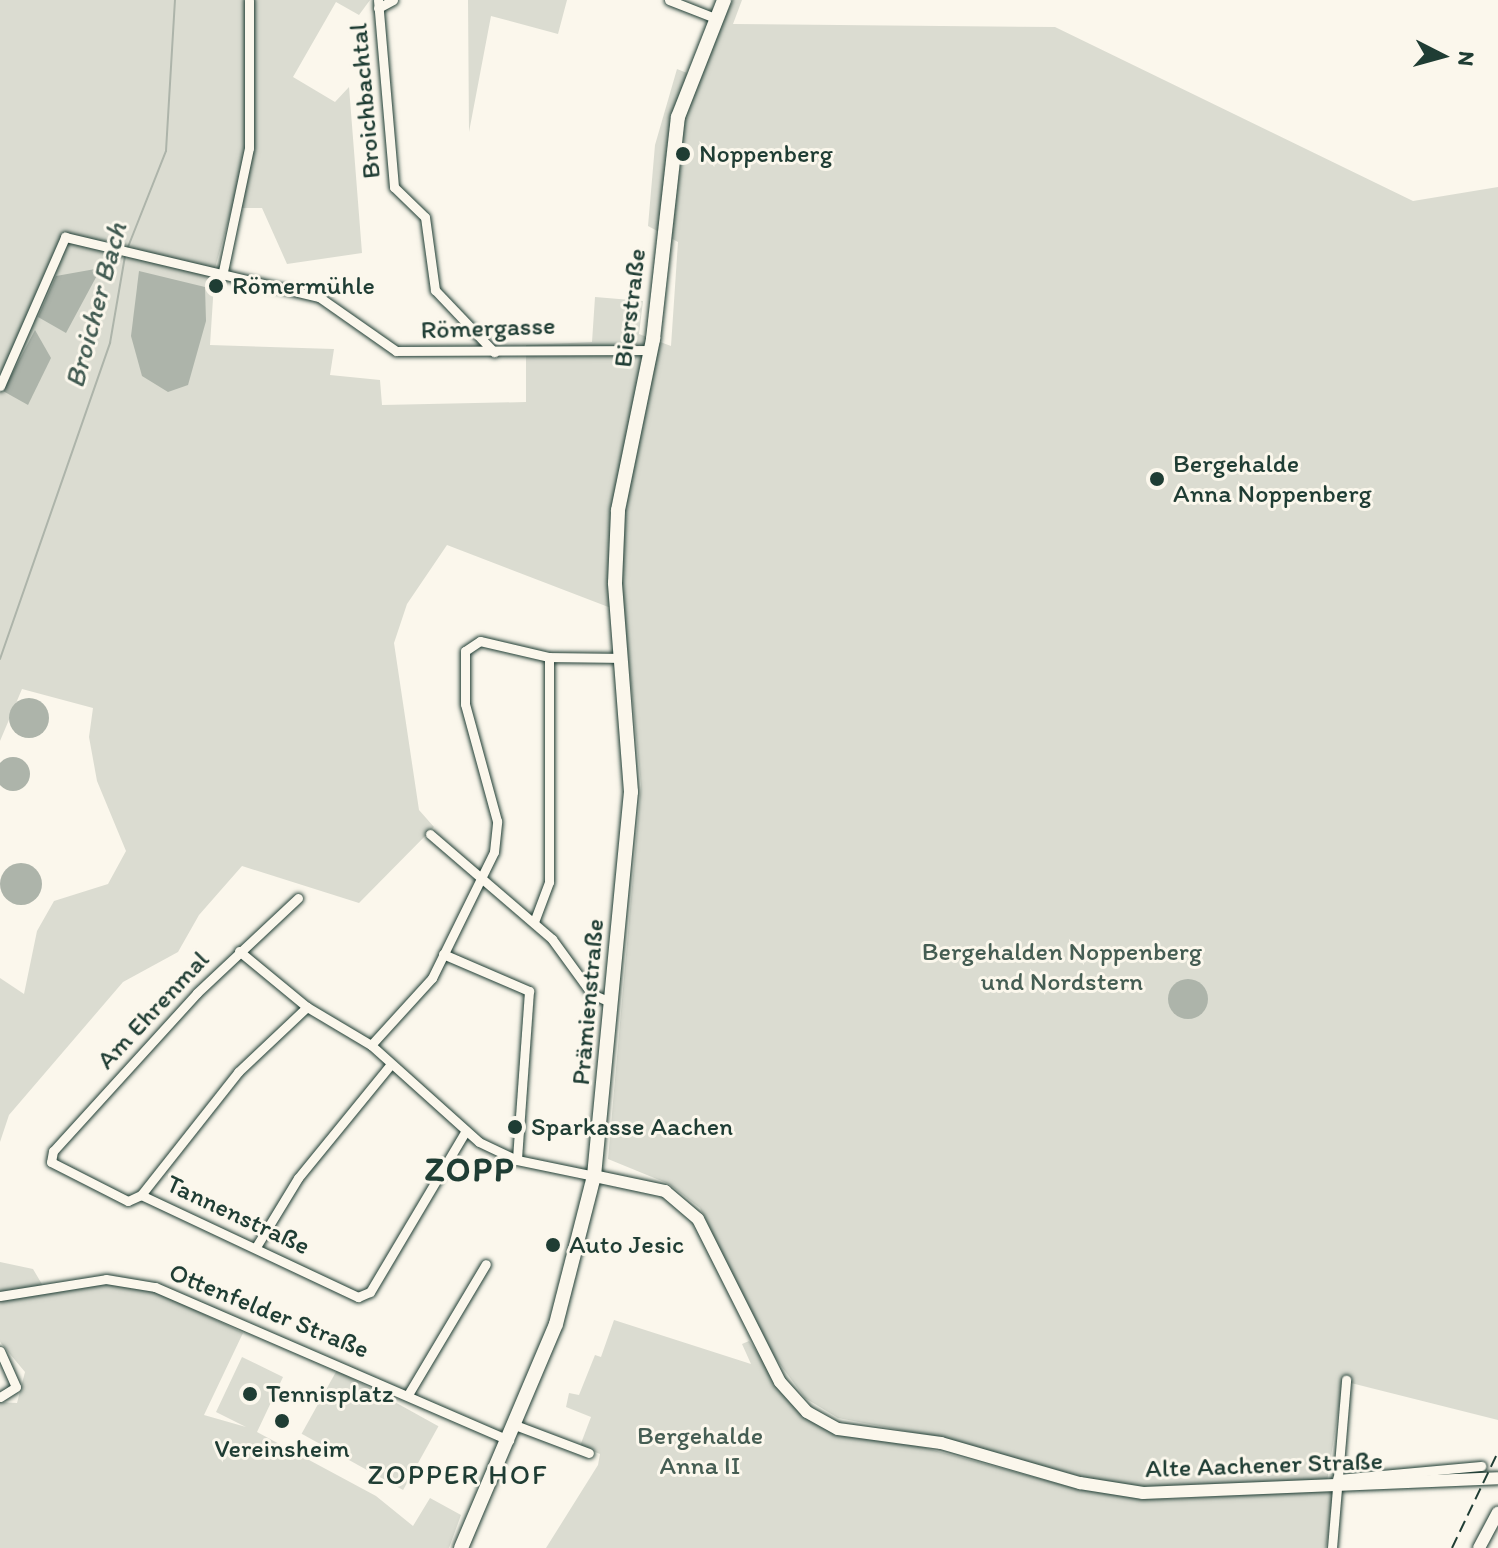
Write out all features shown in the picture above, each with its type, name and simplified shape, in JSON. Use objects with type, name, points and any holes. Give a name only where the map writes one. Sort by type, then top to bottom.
[{"type":"main road","name":"Bierstraße","points":[[619,629],[618,510],[651,350],[671,152],[688,80],[724,0]]},
{"type":"main road","name":"Prämienstraße","points":[[461,1548],[512,1432],[562,1304],[594,1176],[631,792],[619,629]]},
{"type":"street","points":[[222,276],[249,148],[249,0]]},
{"type":"street","points":[[378,4],[393,0]]},
{"type":"street","points":[[669,0],[715,18]]},
{"type":"street","name":"Broichbachtal","points":[[378,4],[394,187],[425,217],[435,290],[494,352]]},
{"type":"street","name":"Römergasse","points":[[0,386],[65,237],[132,257],[319,297],[396,351],[651,350]]},
{"type":"street","points":[[371,1045],[417,999],[443,954],[481,881],[497,821],[465,704],[465,651],[480,641],[549,657],[622,658]]},
{"type":"street","points":[[534,922],[549,882],[549,657]]},
{"type":"street","points":[[430,834],[481,881],[534,922],[592,994],[612,1003]]},
{"type":"street","name":"Am Ehrenmal","points":[[51,1162],[53,1151],[239,951],[298,898]]},
{"type":"street","points":[[239,951],[307,1007],[371,1045],[465,1132],[517,1160],[594,1176]]},
{"type":"street","points":[[443,954],[529,991],[517,1160]]},
{"type":"street","points":[[141,1195],[238,1072],[307,1007]]},
{"type":"street","points":[[256,1247],[298,1178],[391,1064]]},
{"type":"street","name":"Tannenstraße","points":[[51,1162],[128,1201],[141,1195],[364,1296],[465,1132]]},
{"type":"street","name":"Alte Aachener Straße","points":[[594,1176],[665,1191],[698,1219],[780,1382],[807,1412],[838,1429],[941,1443],[1080,1483],[1143,1493],[1337,1482],[1498,1478]]},
{"type":"street","points":[[409,1393],[486,1264]]},
{"type":"street","name":"Ottenfelder Straße","points":[[0,1296],[106,1279],[155,1287],[409,1393],[512,1432],[589,1453]]},
{"type":"street","points":[[0,1351],[16,1376],[11,1393],[0,1397]]},
{"type":"street","points":[[1332,1548],[1346,1380]]},
{"type":"street","name":"Alte Aachener Straße","points":[[1337,1482],[1481,1466]]},
{"type":"street","points":[[1479,1548],[1498,1513]]},
{"type":"green space","name":"Bergehalden Noppenberg und Nordstern","points":[[0,0],[370,0],[359,15],[336,2],[293,77],[335,102],[349,87],[362,253],[287,264],[262,208],[232,208],[215,268],[210,345],[334,349],[330,375],[380,380],[382,405],[526,402],[526,345],[592,342],[595,297],[643,301],[639,334],[671,346],[678,242],[648,226],[655,145],[677,69],[697,77],[733,0],[742,0],[733,24],[1055,27],[1413,201],[1498,187],[1498,1420],[1343,1381],[1327,1482],[1139,1493],[947,1439],[838,1418],[805,1398],[768,1348],[700,1208],[669,1184],[608,1159],[641,785],[624,613],[447,545],[407,604],[394,643],[419,810],[434,827],[359,903],[242,866],[199,915],[178,952],[123,982],[9,1115],[0,1142],[0,978],[24,994],[37,931],[54,901],[108,884],[126,851],[97,781],[89,737],[93,708],[22,689],[0,741]]},
{"type":"green space","points":[[468,0],[567,0],[558,34],[491,16],[469,132]]},
{"type":"green space","points":[[0,1262],[33,1269],[46,1291],[106,1283],[154,1290],[243,1333],[204,1415],[246,1427],[216,1412],[242,1357],[283,1377],[257,1432],[376,1496],[413,1526],[430,1498],[461,1515],[449,1548],[0,1548],[0,1402],[17,1403],[25,1372],[0,1342]]},
{"type":"green space","name":"Bergehalde Anna II","points":[[614,1320],[751,1364],[742,1344],[749,1341],[806,1416],[1082,1490],[1172,1499],[1335,1490],[1326,1548],[546,1548],[598,1465],[600,1454],[580,1446],[591,1417],[566,1407],[569,1393],[579,1395],[595,1355],[601,1357]]},
{"type":"green space","points":[[337,1370],[438,1426],[403,1490],[302,1434]]},
{"type":"shaded area","points":[[101,268],[66,333],[38,317],[56,276]]},
{"type":"shaded area","points":[[139,271],[205,287],[206,321],[188,385],[168,392],[142,376],[131,336]]},
{"type":"shaded area","points":[[35,330],[51,358],[28,405],[3,391]]},
{"type":"shaded area","points":[[29,698],[43,704],[49,718],[43,732],[29,738],[15,732],[9,718],[15,704]]},
{"type":"shaded area","points":[[13,757],[25,762],[30,774],[25,786],[13,791],[1,786],[-4,774],[1,762]]},
{"type":"shaded area","points":[[21,863],[36,869],[42,884],[36,899],[21,905],[6,899],[0,884],[6,869]]},
{"type":"shaded area","points":[[1188,979],[1202,985],[1208,999],[1202,1013],[1188,1019],[1174,1013],[1168,999],[1174,985]]},
{"type":"waterway","name":"Broicher Bach","points":[[128,247],[166,151],[175,0]]},
{"type":"waterway","name":"Broicher Bach","points":[[0,659],[110,343],[125,256]]},
{"type":"railway","points":[[1452,1548],[1498,1452]]},
{"type":"place","name":"Noppenberg","points":[[683,154]]},
{"type":"place","name":"Römermühle","points":[[216,286]]},
{"type":"place","name":"Bergehalde Anna Noppenberg","points":[[1157,479]]},
{"type":"place","name":"Sparkasse Aachen","points":[[515,1127]]},
{"type":"place","name":"Auto Jesic","points":[[553,1245]]},
{"type":"place","name":"Tennisplatz","points":[[250,1394]]},
{"type":"place","name":"Vereinsheim","points":[[282,1421]]},
{"type":"district","name":"ZOPP","points":[[470,1170]]},
{"type":"district","name":"ZOPPER HOF","points":[[458,1474]]}]
